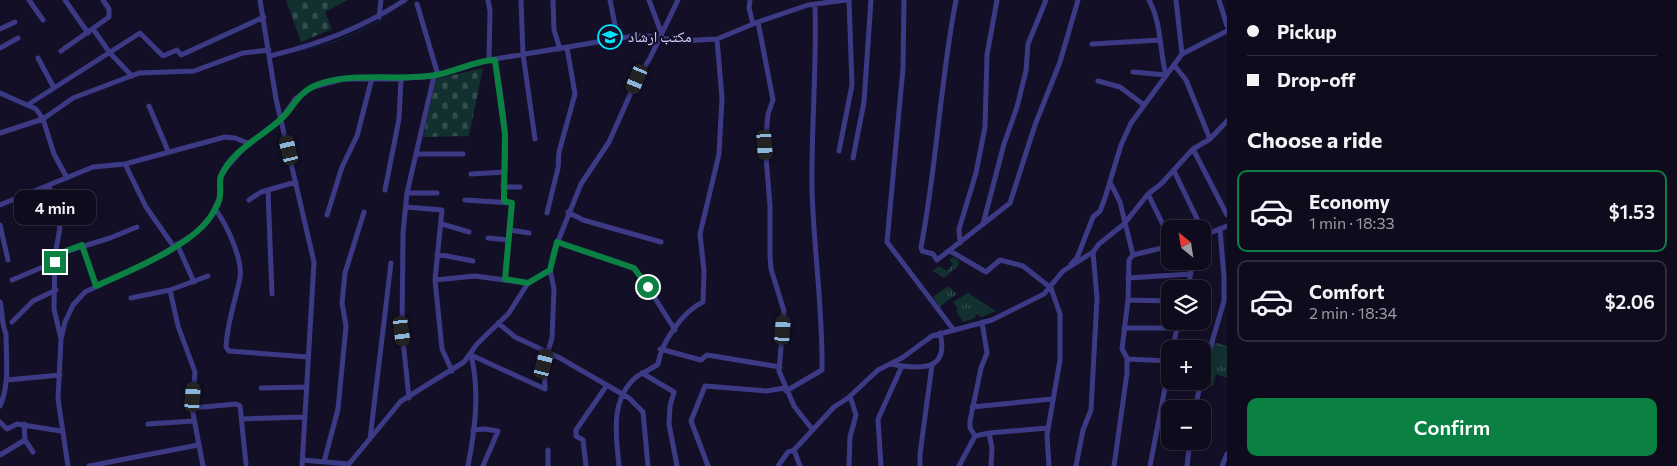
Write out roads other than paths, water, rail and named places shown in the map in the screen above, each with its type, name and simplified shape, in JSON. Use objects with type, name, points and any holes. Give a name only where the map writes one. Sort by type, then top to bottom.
[{"type":"street","points":[[29,0],[43,20]]},
{"type":"street","points":[[65,0],[88,33]]},
{"type":"street","points":[[61,51],[88,33],[110,14],[103,0]]},
{"type":"street","points":[[260,0],[276,99],[282,118],[314,262],[302,463],[324,462],[356,466]]},
{"type":"street","points":[[379,17],[381,0]]},
{"type":"street","points":[[0,133],[43,119],[73,98],[146,72],[194,71],[243,53],[270,53],[314,45],[355,29],[379,17],[405,0]]},
{"type":"street","points":[[488,0],[492,60],[505,134],[506,172],[504,201]]},
{"type":"street","points":[[521,0],[523,54],[535,139]]},
{"type":"street","points":[[552,0],[554,30],[560,49]]},
{"type":"street","points":[[610,0],[618,40]]},
{"type":"street","points":[[649,0],[660,35]]},
{"type":"street","points":[[471,355],[545,389],[544,364],[552,338],[554,288],[550,270],[557,242],[581,184],[609,142],[637,79],[678,0]]},
{"type":"street","points":[[750,0],[749,8],[755,23],[773,100],[768,114],[765,145],[771,269],[784,311],[779,374],[786,390],[812,429]]},
{"type":"street","points":[[68,466],[61,431],[58,399],[61,339],[65,322],[73,305],[85,292],[153,260],[198,232],[215,209],[220,197],[220,178],[227,167],[250,144],[282,118],[296,98],[313,87],[343,80],[401,79],[436,75],[492,60],[634,36],[660,35],[680,41],[717,39],[807,2],[815,5],[847,0],[852,85],[839,151]]},
{"type":"street","points":[[853,158],[864,102],[871,0]]},
{"type":"street","points":[[904,0],[903,68],[887,242],[954,329]]},
{"type":"street","points":[[956,0],[946,55],[927,217],[921,247],[922,251],[933,254],[938,260],[1010,203],[1015,195],[1036,125],[1060,62],[1078,0]]},
{"type":"street","points":[[960,243],[959,229],[976,173],[985,127],[987,54],[997,0]]},
{"type":"street","points":[[983,224],[1004,144],[1017,107],[1026,71],[1028,44],[1046,0]]},
{"type":"street","points":[[1149,0],[1160,29],[1166,75]]},
{"type":"street","points":[[1176,0],[1182,54]]},
{"type":"street","points":[[1219,0],[1227,26]]},
{"type":"street","points":[[409,398],[402,331],[403,233],[408,193],[416,154],[436,75],[417,4]]},
{"type":"street","points":[[708,466],[691,421],[705,386],[766,391],[786,390],[822,370],[812,194],[812,128],[817,57],[815,5]]},
{"type":"street","points":[[28,104],[140,33],[163,56],[177,50],[181,55],[264,17]]},
{"type":"street","points":[[0,30],[15,22]]},
{"type":"street","points":[[93,29],[110,53],[132,76]]},
{"type":"street","points":[[778,466],[788,452],[794,450],[834,407],[850,396],[878,370],[932,336],[982,322],[1022,306],[1051,288],[1063,271],[1077,258],[1094,217],[1100,211],[1111,184],[1121,145],[1131,122],[1182,54],[1227,31]]},
{"type":"street","points":[[0,48],[18,38]]},
{"type":"street","points":[[618,466],[616,431],[621,395],[642,373],[650,371],[658,364],[660,349],[689,312],[703,302],[704,271],[700,234],[719,154],[722,98],[717,39]]},
{"type":"street","points":[[1092,44],[1160,40]]},
{"type":"street","points":[[547,213],[558,168],[561,144],[575,94],[567,48]]},
{"type":"street","points":[[38,58],[54,88]]},
{"type":"street","points":[[1174,65],[1186,80],[1210,139]]},
{"type":"street","points":[[1133,72],[1166,75]]},
{"type":"street","points":[[327,215],[342,167],[357,136],[372,78]]},
{"type":"street","points":[[385,190],[399,119],[401,79]]},
{"type":"street","points":[[1098,81],[1120,87],[1144,105]]},
{"type":"street","points":[[0,93],[36,109],[43,119],[54,154],[67,178]]},
{"type":"street","points":[[149,106],[168,151]]},
{"type":"street","points":[[1063,271],[1093,252],[1099,244],[1124,224],[1148,194],[1174,171],[1193,148],[1210,139],[1227,121]]},
{"type":"street","points":[[0,205],[93,167],[125,164],[225,137],[235,138],[250,144]]},
{"type":"street","points":[[1193,148],[1227,215]]},
{"type":"street","points":[[416,154],[463,154]]},
{"type":"street","points":[[125,164],[146,207],[176,246],[194,282]]},
{"type":"street","points":[[1174,171],[1197,220]]},
{"type":"street","points":[[471,174],[506,172]]},
{"type":"street","points":[[250,200],[268,190],[296,182]]},
{"type":"street","points":[[1111,184],[1120,202],[1133,254]]},
{"type":"street","points":[[49,186],[60,228],[55,255],[56,290],[54,309],[61,339]]},
{"type":"street","points":[[504,188],[520,187]]},
{"type":"street","points":[[268,190],[272,294]]},
{"type":"street","points":[[408,193],[437,193]]},
{"type":"street","points":[[1148,194],[1161,221]]},
{"type":"street","points":[[465,200],[512,203],[505,279]]},
{"type":"street","points":[[406,207],[442,210],[435,280],[442,349],[452,371]]},
{"type":"street","points":[[215,209],[225,222],[230,235],[240,276],[230,315],[226,347],[229,351],[308,357]]},
{"type":"street","points":[[324,462],[338,409],[346,326],[342,302],[345,273],[364,212]]},
{"type":"street","points":[[568,212],[590,222],[661,242]]},
{"type":"street","points":[[0,224],[8,260]]},
{"type":"street","points":[[442,224],[470,232]]},
{"type":"street","points":[[1211,231],[1227,226]]},
{"type":"street","points":[[55,255],[82,245],[110,238],[137,227]]},
{"type":"street","points":[[1211,345],[1224,301],[1220,229]]},
{"type":"street","points":[[510,230],[529,233]]},
{"type":"street","points":[[488,238],[509,240]]},
{"type":"street","points":[[557,242],[634,268],[675,330]]},
{"type":"street","points":[[82,245],[96,286]]},
{"type":"street","points":[[1114,466],[1125,395],[1127,359],[1122,349],[1128,300],[1129,260],[1133,254],[1161,248]]},
{"type":"street","points":[[950,251],[986,272],[1000,260],[1016,263],[1051,288],[1060,314],[1060,360],[1048,428],[1049,466]]},
{"type":"street","points":[[1076,466],[1083,430],[1091,410],[1097,298],[1093,252]]},
{"type":"street","points":[[438,254],[473,261]]},
{"type":"street","points":[[12,280],[55,262]]},
{"type":"street","points":[[370,440],[390,263]]},
{"type":"street","points":[[349,464],[401,401],[452,371],[471,355],[477,344],[509,313],[528,283],[550,270]]},
{"type":"street","points":[[1190,280],[1191,270]]},
{"type":"street","points":[[1128,278],[1191,274]]},
{"type":"street","points":[[131,298],[170,290],[208,276]]},
{"type":"street","points":[[435,280],[476,276],[528,283]]},
{"type":"street","points":[[12,322],[34,301],[56,290]]},
{"type":"street","points":[[170,290],[178,326],[195,372],[192,408],[203,466]]},
{"type":"street","points":[[1128,300],[1161,301]]},
{"type":"street","points":[[0,302],[3,313],[2,327],[6,334],[7,380],[4,397],[0,406]]},
{"type":"street","points":[[975,436],[970,428],[972,407],[981,368],[987,353],[982,322]]},
{"type":"street","points":[[498,323],[515,337],[547,352],[607,385],[621,395],[630,398],[643,412],[648,466]]},
{"type":"street","points":[[1124,328],[1161,328]]},
{"type":"street","points":[[890,364],[918,369],[932,365],[942,354],[944,347],[940,333]]},
{"type":"street","points":[[660,349],[701,360],[707,355],[780,367]]},
{"type":"street","points":[[468,466],[474,430],[476,390],[475,372],[471,355]]},
{"type":"street","points":[[1127,359],[1161,361]]},
{"type":"street","points":[[920,466],[932,365]]},
{"type":"street","points":[[881,466],[878,419],[902,366]]},
{"type":"street","points":[[642,373],[674,392],[670,406],[669,424],[677,466]]},
{"type":"street","points":[[7,380],[60,375]]},
{"type":"street","points":[[586,466],[583,440],[575,435],[576,430],[607,385]]},
{"type":"street","points":[[261,388],[306,387]]},
{"type":"street","points":[[1150,466],[1164,390]]},
{"type":"street","points":[[849,466],[850,437],[856,415],[850,396]]},
{"type":"street","points":[[972,407],[1052,399]]},
{"type":"street","points":[[192,408],[236,404],[241,408],[246,464]]},
{"type":"street","points":[[242,419],[305,417]]},
{"type":"street","points":[[148,424],[194,421]]},
{"type":"street","points":[[0,422],[7,429],[17,424],[24,424],[61,431]]},
{"type":"street","points":[[24,424],[26,440],[33,452]]},
{"type":"street","points":[[959,466],[975,436],[1048,428]]},
{"type":"street","points":[[474,430],[498,431],[483,466]]},
{"type":"street","points":[[989,433],[992,448],[991,466]]},
{"type":"street","points":[[0,455],[26,440]]},
{"type":"street","points":[[89,466],[198,445]]},
{"type":"street","points":[[548,450],[548,466]]},
{"type":"street","points":[[794,450],[800,466]]},
{"type":"street","points":[[1187,466],[1189,450]]},
{"type":"street","points":[[1222,466],[1227,454]]},
{"type":"waterway","points":[[298,51],[334,42],[373,25],[396,8]]},
{"type":"place","name":"مکتب ارشاد","points":[[610,37]]}]
